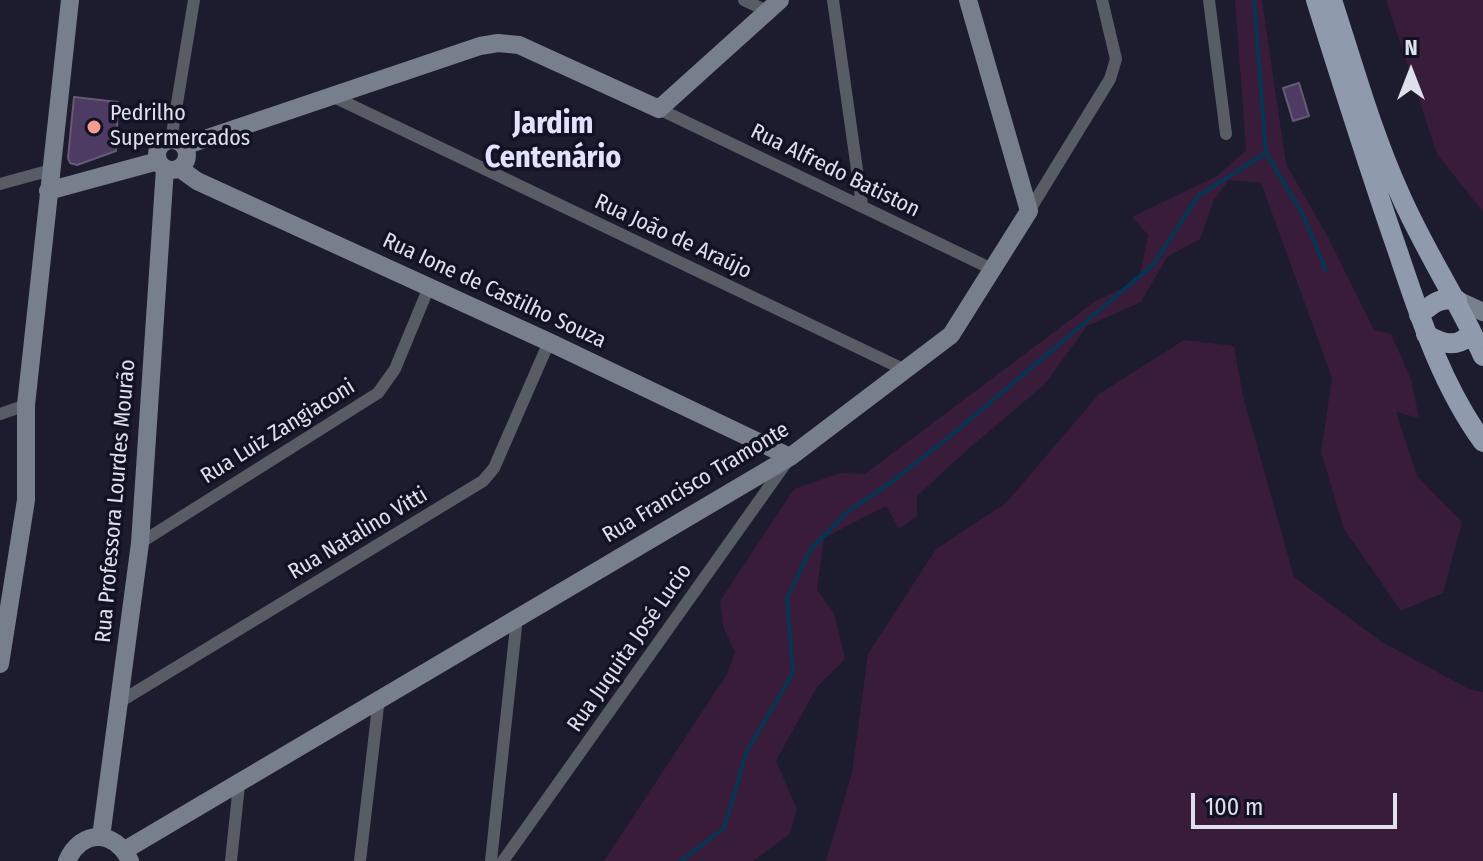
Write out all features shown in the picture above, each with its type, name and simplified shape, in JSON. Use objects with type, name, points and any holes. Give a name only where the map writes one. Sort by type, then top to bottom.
[{"type":"main road","points":[[1316,0],[1423,325],[1449,389],[1483,442]]},
{"type":"main road","points":[[1332,0],[1376,138],[1393,180],[1481,346]]},
{"type":"main road","points":[[1423,325],[1434,302],[1457,300]]},
{"type":"main road","points":[[1423,325],[1435,340],[1462,342],[1466,338],[1481,346]]},
{"type":"street","points":[[0,664],[26,500],[26,405],[70,0]]},
{"type":"street","points":[[178,143],[194,0]]},
{"type":"street","points":[[744,0],[774,5]]},
{"type":"street","points":[[833,0],[862,205]]},
{"type":"street","points":[[968,0],[1029,211]]},
{"type":"street","name":"Rua Francisco Tramonte","points":[[128,856],[379,698],[790,457],[951,335],[1110,79],[1116,59],[1102,0]]},
{"type":"street","points":[[1209,0],[1226,134]]},
{"type":"street","points":[[48,191],[168,165],[159,147],[334,97],[480,46],[498,43],[519,45],[659,109],[774,5]]},
{"type":"street","name":"Rua João de Araújo","points":[[334,97],[907,371]]},
{"type":"street","name":"Rua Alfredo Batiston","points":[[659,109],[994,270]]},
{"type":"street","name":"Rua Professora Lourdes Mourão","points":[[101,837],[140,543],[168,165],[187,156],[178,143]]},
{"type":"street","name":"Rua Ione de Castilho Souza","points":[[168,165],[790,457]]},
{"type":"street","points":[[0,184],[51,170]]},
{"type":"street","name":"Rua Luiz Zangiaconi","points":[[140,543],[378,393],[395,369],[429,287]]},
{"type":"street","points":[[1457,300],[1483,312]]},
{"type":"street","name":"Rua Natalino Vitti","points":[[121,701],[483,481],[494,468],[549,342]]},
{"type":"street","points":[[0,414],[26,405]]},
{"type":"street","name":"Rua Juquita José Lucio","points":[[503,861],[790,457]]},
{"type":"street","points":[[491,861],[517,617]]},
{"type":"street","points":[[360,861],[379,698]]},
{"type":"street","points":[[231,861],[239,785]]},
{"type":"street","points":[[67,861],[79,843],[101,837],[118,843],[128,856]]},
{"type":"shaded area","points":[[1235,0],[1262,0],[1286,164],[1329,239],[1374,330],[1391,334],[1411,379],[1419,418],[1396,412],[1417,476],[1462,522],[1443,593],[1401,611],[1344,529],[1321,452],[1332,378],[1261,183],[1229,180],[1214,200],[1200,239],[1167,257],[1141,302],[1087,326],[1045,384],[917,496],[917,516],[899,529],[886,506],[824,538],[817,590],[834,613],[845,659],[817,687],[776,761],[797,809],[790,834],[753,861],[604,861],[727,674],[735,652],[723,626],[720,601],[794,489],[840,473],[865,474],[1094,302],[1139,280],[1148,235],[1132,217],[1217,176],[1246,150]]},
{"type":"shaded area","points":[[1386,0],[1483,0],[1483,212],[1437,154]]},
{"type":"shaded area","points":[[1184,340],[1234,346],[1243,396],[1294,577],[1382,642],[1469,689],[1483,692],[1483,861],[826,861],[852,773],[868,654],[936,549],[1006,503],[1099,394]]},
{"type":"building","points":[[1299,83],[1309,116],[1293,121],[1283,88]]},
{"type":"building","name":"Pedrilho Supermercados","points":[[74,97],[118,102],[116,151],[77,165],[70,163]]},
{"type":"waterway","points":[[1254,0],[1266,153],[1302,213],[1326,270]]},
{"type":"waterway","points":[[681,861],[724,828],[747,751],[793,673],[787,598],[810,550],[846,513],[896,479],[955,432],[1153,265],[1198,196],[1266,153]]},
{"type":"place","name":"Pedrilho Supermercados","points":[[94,127]]},
{"type":"district","name":"Jardim Centenário","points":[[553,142]]}]
